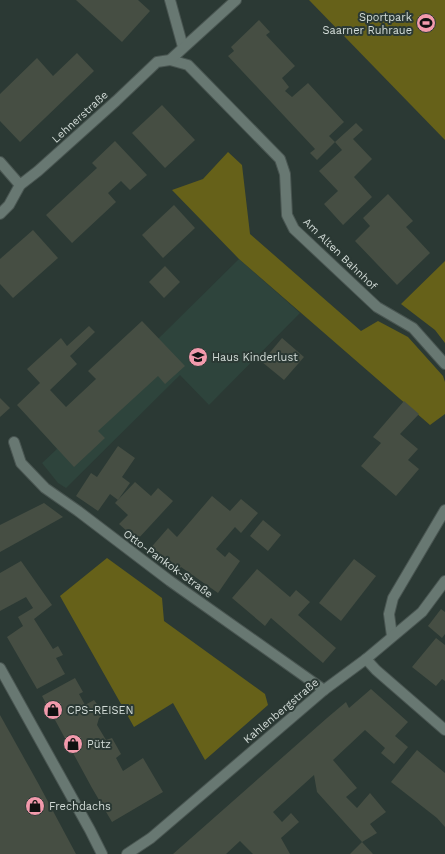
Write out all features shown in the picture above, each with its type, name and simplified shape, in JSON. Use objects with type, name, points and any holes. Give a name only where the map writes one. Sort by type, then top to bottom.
[{"type":"street","points":[[170,0],[183,47],[236,0]]},
{"type":"street","name":"Lehnerstraße","points":[[0,214],[9,205],[20,185],[100,116],[157,62],[170,60],[183,47]]},
{"type":"street","name":"Am Alten Bahnhof","points":[[170,60],[188,65],[280,159],[285,174],[287,215],[294,229],[377,307],[413,328],[445,364]]},
{"type":"street","points":[[0,162],[20,185]]},
{"type":"street","name":"Otto-Pankok-Straße","points":[[14,442],[21,464],[45,488],[78,511],[170,581],[324,690]]},
{"type":"street","points":[[392,636],[389,614],[393,598],[445,510]]},
{"type":"street","name":"Kahlenbergstraße","points":[[127,854],[151,838],[324,690],[366,659],[422,612],[445,581]]},
{"type":"street","points":[[366,659],[376,670],[445,730]]},
{"type":"street","points":[[0,668],[102,854]]},
{"type":"shaded area","points":[[309,0],[445,0],[445,140]]},
{"type":"shaded area","points":[[228,152],[242,165],[250,234],[361,331],[378,321],[408,337],[443,376],[445,382],[445,414],[430,425],[239,259],[172,190],[203,179]]},
{"type":"shaded area","name":"Haus Kinderlust","points":[[239,259],[300,313],[209,405],[180,375],[66,488],[58,483],[42,463],[57,449],[49,440],[159,338]]},
{"type":"shaded area","points":[[445,261],[445,343],[435,330],[401,304]]},
{"type":"shaded area","points":[[107,558],[162,598],[164,621],[265,694],[268,705],[205,760],[173,703],[134,727],[60,596]]},
{"type":"building","points":[[76,0],[138,0],[150,11],[122,42]]},
{"type":"building","points":[[259,20],[270,32],[266,35],[295,66],[282,78],[289,87],[285,91],[292,97],[308,83],[344,122],[329,136],[335,142],[317,160],[310,153],[315,149],[228,56],[234,51],[231,47]]},
{"type":"building","points":[[77,53],[94,71],[20,142],[0,121],[0,94],[37,58],[53,76]]},
{"type":"building","points":[[162,105],[195,140],[165,168],[132,133]]},
{"type":"building","points":[[356,123],[363,130],[353,139],[372,159],[354,177],[372,197],[343,225],[324,204],[338,191],[319,171],[342,150],[335,142]]},
{"type":"building","points":[[115,141],[147,175],[130,190],[121,181],[108,193],[116,202],[72,243],[46,215],[97,168],[92,163]]},
{"type":"building","points":[[388,194],[413,221],[406,227],[430,253],[397,285],[355,241],[370,226],[363,218]]},
{"type":"building","points":[[174,205],[195,228],[163,258],[142,235]]},
{"type":"building","points":[[33,230],[58,258],[13,298],[0,284],[0,259]]},
{"type":"building","points":[[165,266],[180,282],[164,298],[149,282]]},
{"type":"building","points":[[142,321],[185,366],[165,384],[158,376],[98,431],[105,438],[74,467],[17,405],[40,383],[27,369],[61,338],[67,346],[89,326],[95,332],[70,356],[77,364],[50,390],[66,407],[96,379],[88,371]]},
{"type":"building","points":[[282,338],[304,357],[284,380],[262,362]]},
{"type":"building","points":[[0,398],[10,408],[0,417]]},
{"type":"building","points":[[404,401],[419,414],[400,434],[418,449],[408,460],[419,469],[396,496],[361,466],[381,443],[373,437]]},
{"type":"building","points":[[118,446],[135,458],[122,477],[130,483],[118,500],[110,494],[98,511],[76,496],[91,473],[97,477]]},
{"type":"building","points":[[135,482],[151,496],[158,488],[173,501],[137,540],[119,524],[128,515],[115,503]]},
{"type":"building","points":[[212,496],[230,511],[241,499],[258,513],[241,533],[235,527],[216,549],[225,557],[229,552],[240,561],[218,593],[181,567],[175,574],[148,551],[168,528],[177,537]]},
{"type":"building","points":[[44,503],[63,517],[0,552],[0,525]]},
{"type":"building","points":[[263,520],[281,535],[268,551],[250,536]]},
{"type":"building","points":[[354,559],[376,576],[341,621],[319,603]]},
{"type":"building","points":[[21,561],[52,605],[34,619],[53,649],[58,646],[63,655],[56,658],[65,674],[37,689],[7,637],[23,626],[18,617],[33,608],[26,597],[0,611],[0,573]]},
{"type":"building","points":[[257,569],[290,597],[296,590],[310,602],[298,615],[336,648],[323,663],[271,618],[265,626],[232,598]]},
{"type":"building","points":[[441,609],[445,612],[445,634],[442,638],[428,626]]},
{"type":"building","points":[[436,638],[445,645],[445,681],[442,679],[436,686],[412,667]]},
{"type":"building","points":[[75,678],[83,692],[79,694],[85,705],[94,700],[104,714],[99,718],[97,725],[106,740],[112,738],[121,754],[116,758],[123,771],[143,758],[163,792],[112,822],[42,696]]},
{"type":"building","points":[[371,689],[408,722],[395,736],[408,747],[394,764],[381,753],[385,748],[365,730],[333,760],[357,788],[346,797],[357,808],[370,793],[386,812],[370,824],[377,833],[362,842],[317,792],[314,775],[273,812],[282,822],[291,813],[299,822],[281,838],[290,854],[253,854],[240,841],[226,854],[173,854],[346,702],[349,708]]},
{"type":"building","points":[[0,715],[38,783],[76,854],[0,854]]},
{"type":"building","points":[[417,750],[445,773],[445,827],[437,818],[391,782]]},
{"type":"building","points":[[362,842],[373,854],[350,854]]},
{"type":"place","name":"Sportpark Saarner Ruhraue","points":[[426,23]]},
{"type":"place","name":"Haus Kinderlust","points":[[198,357]]},
{"type":"place","name":"CPS-REISEN","points":[[53,710]]},
{"type":"place","name":"Pütz","points":[[73,744]]},
{"type":"place","name":"Frechdachs","points":[[35,806]]}]
